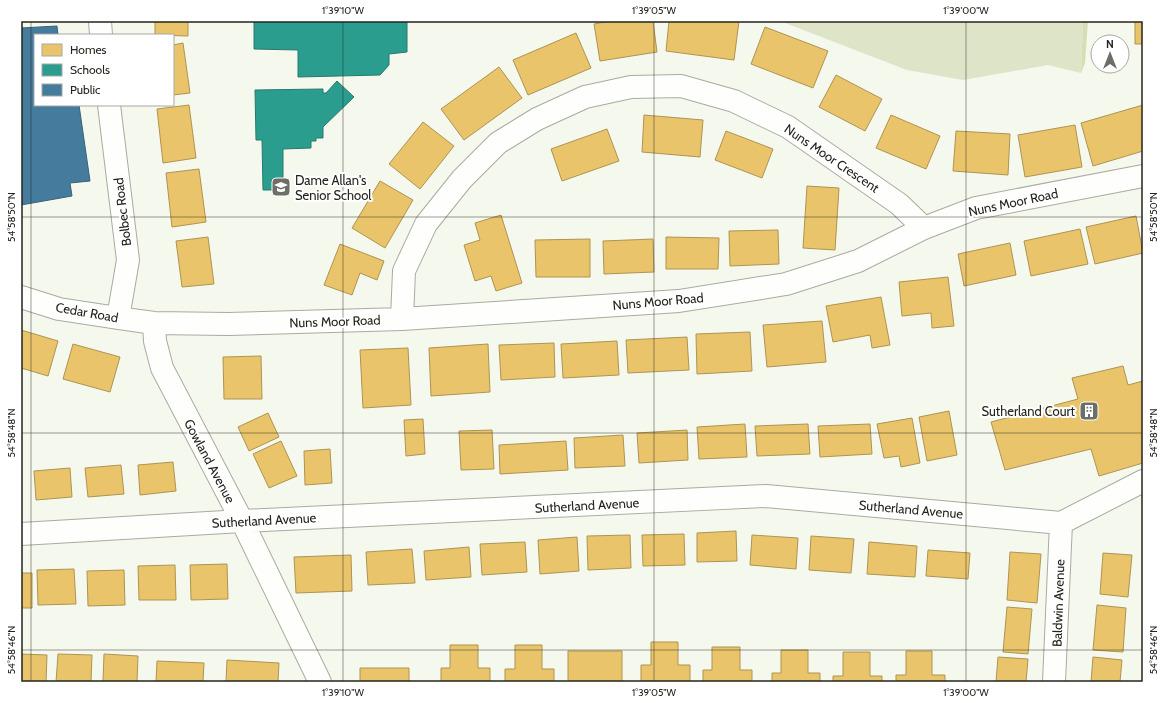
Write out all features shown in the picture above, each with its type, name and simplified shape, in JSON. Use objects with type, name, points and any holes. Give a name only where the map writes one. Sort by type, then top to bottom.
[{"type":"street","points":[[100,21],[101,34]]},
{"type":"street","name":"Nuns Moor Crescent","points":[[402,319],[404,271],[426,224],[462,179],[498,143],[537,119],[585,97],[631,87],[681,86],[734,101],[788,127],[899,204],[924,228]]},
{"type":"street","name":"Bolbec Road","points":[[109,106],[128,260],[118,318]]},
{"type":"street","name":"Nuns Moor Road","points":[[154,323],[228,324],[402,319],[679,302],[786,284],[858,261],[924,228],[976,208],[1143,176]]},
{"type":"street","name":"Cedar Road","points":[[21,297],[59,308],[154,323]]},
{"type":"street","name":"Gowland Avenue","points":[[154,323],[155,340],[162,368],[242,521],[320,682]]},
{"type":"street","points":[[1061,523],[1143,481]]},
{"type":"street","name":"Sutherland Avenue","points":[[21,534],[242,521],[766,496],[1061,523]]},
{"type":"street","name":"Baldwin Avenue","points":[[1054,682],[1061,523]]},
{"type":"green space","points":[[780,21],[1083,21],[1081,73],[1048,65],[963,80],[907,70]]},
{"type":"green space","points":[[1083,21],[1088,21],[1085,63],[1081,73]]},
{"type":"building: Homes","points":[[155,21],[188,21],[188,36],[155,34]]},
{"type":"building: Homes","points":[[611,21],[653,21],[657,52],[600,61],[594,24]]},
{"type":"building: Homes","points":[[669,21],[739,21],[734,60],[666,51]]},
{"type":"building: Homes","points":[[1135,21],[1143,21],[1143,44],[1135,44]]},
{"type":"building: Homes","points":[[765,27],[828,51],[813,88],[751,64]]},
{"type":"building: Homes","points":[[576,33],[591,68],[528,95],[513,60]]},
{"type":"building: Homes","points":[[183,43],[190,93],[174,95],[174,45]]},
{"type":"building: Homes","points":[[499,67],[522,98],[464,140],[441,109]]},
{"type":"building: Homes","points":[[836,75],[882,99],[865,131],[819,107]]},
{"type":"building: Homes","points":[[189,105],[196,158],[163,163],[157,109]]},
{"type":"building: Homes","points":[[1143,105],[1143,151],[1093,166],[1081,123]]},
{"type":"building: Homes","points":[[644,115],[703,120],[700,157],[642,152]]},
{"type":"building: Homes","points":[[891,115],[940,136],[926,169],[876,148]]},
{"type":"building: Homes","points":[[423,122],[454,146],[420,189],[389,164]]},
{"type":"building: Homes","points":[[1075,125],[1082,167],[1025,177],[1018,135]]},
{"type":"building: Homes","points":[[607,129],[619,161],[562,181],[551,149]]},
{"type":"building: Homes","points":[[726,131],[773,149],[762,178],[715,160]]},
{"type":"building: Homes","points":[[956,131],[1010,134],[1008,175],[953,171]]},
{"type":"building: Homes","points":[[199,169],[206,222],[172,227],[166,173]]},
{"type":"building: Homes","points":[[380,181],[413,200],[385,248],[352,228]]},
{"type":"building: Homes","points":[[807,186],[839,188],[835,250],[803,248]]},
{"type":"building: Homes","points":[[501,215],[522,283],[496,291],[491,276],[475,281],[464,245],[480,240],[475,223]]},
{"type":"building: Homes","points":[[1136,216],[1143,253],[1095,264],[1086,227]]},
{"type":"building: Homes","points":[[1080,229],[1088,264],[1031,276],[1024,241]]},
{"type":"building: Homes","points":[[778,230],[779,264],[730,266],[729,231]]},
{"type":"building: Homes","points":[[208,237],[214,284],[182,287],[176,241]]},
{"type":"building: Homes","points":[[666,237],[719,238],[718,269],[666,269]]},
{"type":"building: Homes","points":[[590,239],[590,277],[536,277],[535,240]]},
{"type":"building: Homes","points":[[653,239],[654,272],[604,274],[603,241]]},
{"type":"building: Homes","points":[[1010,243],[1016,275],[964,286],[958,254]]},
{"type":"building: Homes","points":[[340,244],[384,261],[377,280],[360,273],[352,295],[324,285]]},
{"type":"building: Homes","points":[[948,277],[954,326],[932,328],[931,313],[902,316],[899,282]]},
{"type":"building: Homes","points":[[881,297],[890,345],[872,348],[870,335],[833,342],[826,306]]},
{"type":"building: Homes","points":[[822,321],[826,362],[767,367],[763,325]]},
{"type":"building: Homes","points":[[21,330],[58,341],[48,376],[21,368]]},
{"type":"building: Homes","points":[[750,332],[752,371],[697,374],[696,334]]},
{"type":"building: Homes","points":[[687,337],[689,370],[628,373],[626,340]]},
{"type":"building: Homes","points":[[617,341],[619,375],[563,378],[561,344]]},
{"type":"building: Homes","points":[[554,343],[555,377],[501,380],[499,345]]},
{"type":"building: Homes","points":[[73,344],[120,357],[110,392],[63,379]]},
{"type":"building: Homes","points":[[488,344],[490,392],[431,396],[429,348]]},
{"type":"building: Homes","points":[[408,348],[411,405],[363,408],[360,350]]},
{"type":"building: Homes","points":[[261,356],[262,399],[224,399],[223,357]]},
{"type":"building: Homes","name":"Sutherland Court","points":[[1123,366],[1128,385],[1143,381],[1143,463],[1099,476],[1091,449],[1005,470],[991,422],[1078,399],[1072,378]]},
{"type":"building: Homes","points":[[949,411],[957,455],[927,461],[919,417]]},
{"type":"building: Homes","points":[[268,413],[279,437],[249,451],[238,427]]},
{"type":"building: Homes","points":[[912,418],[920,463],[901,467],[899,456],[884,458],[877,424]]},
{"type":"building: Homes","points":[[423,419],[425,454],[406,456],[404,420]]},
{"type":"building: Homes","points":[[745,424],[747,457],[699,459],[697,427]]},
{"type":"building: Homes","points":[[808,424],[810,454],[757,456],[755,426]]},
{"type":"building: Homes","points":[[870,424],[872,454],[820,457],[818,426]]},
{"type":"building: Homes","points":[[492,430],[494,469],[461,470],[459,431]]},
{"type":"building: Homes","points":[[687,430],[688,460],[639,463],[637,433]]},
{"type":"building: Homes","points":[[623,435],[625,466],[575,468],[574,438]]},
{"type":"building: Homes","points":[[281,441],[297,476],[269,488],[253,454]]},
{"type":"building: Homes","points":[[566,441],[568,470],[500,474],[499,445]]},
{"type":"building: Homes","points":[[330,449],[332,483],[305,485],[304,451]]},
{"type":"building: Homes","points":[[173,462],[176,491],[140,495],[138,465]]},
{"type":"building: Homes","points":[[121,465],[124,494],[88,497],[85,468]]},
{"type":"building: Homes","points":[[70,468],[72,497],[36,500],[34,471]]},
{"type":"building: Homes","points":[[736,531],[737,561],[697,562],[697,533]]},
{"type":"building: Homes","points":[[684,534],[685,565],[643,566],[642,535]]},
{"type":"building: Homes","points":[[630,535],[631,568],[588,570],[587,536]]},
{"type":"building: Homes","points":[[752,535],[798,538],[796,569],[750,565]]},
{"type":"building: Homes","points":[[811,536],[854,539],[851,573],[809,570]]},
{"type":"building: Homes","points":[[577,537],[579,571],[540,574],[538,540]]},
{"type":"building: Homes","points":[[525,542],[527,572],[482,575],[480,544]]},
{"type":"building: Homes","points":[[869,542],[917,546],[915,577],[867,574]]},
{"type":"building: Homes","points":[[469,547],[471,577],[426,580],[424,551]]},
{"type":"building: Homes","points":[[412,549],[415,583],[368,585],[366,552]]},
{"type":"building: Homes","points":[[928,550],[970,553],[968,579],[926,576]]},
{"type":"building: Homes","points":[[1010,552],[1041,554],[1037,603],[1007,600]]},
{"type":"building: Homes","points":[[1103,553],[1132,555],[1128,597],[1100,594]]},
{"type":"building: Homes","points":[[351,555],[352,591],[296,593],[294,557]]},
{"type":"building: Homes","points":[[227,564],[228,599],[191,600],[190,565]]},
{"type":"building: Homes","points":[[175,565],[176,600],[139,600],[138,566]]},
{"type":"building: Homes","points":[[74,569],[76,604],[38,605],[37,570]]},
{"type":"building: Homes","points":[[124,570],[125,605],[88,606],[87,571]]},
{"type":"building: Homes","points":[[21,573],[32,573],[32,608],[21,608]]},
{"type":"building: Homes","points":[[1097,605],[1126,608],[1123,652],[1093,650]]},
{"type":"building: Homes","points":[[1007,607],[1032,609],[1028,654],[1003,652]]},
{"type":"building: Homes","points":[[651,642],[678,642],[678,665],[690,665],[690,682],[641,682],[641,665],[651,665]]},
{"type":"building: Homes","points":[[450,645],[478,645],[478,668],[490,668],[490,682],[441,682],[441,668],[450,668]]},
{"type":"building: Homes","points":[[515,645],[542,645],[542,669],[554,669],[554,682],[505,682],[505,669],[515,669]]},
{"type":"building: Homes","points":[[712,647],[740,647],[740,670],[752,670],[752,682],[703,682],[703,670],[712,670]]},
{"type":"building: Homes","points":[[781,650],[808,650],[808,673],[820,673],[820,682],[772,682],[772,673],[781,673]]},
{"type":"building: Homes","points":[[568,651],[622,651],[622,682],[568,682]]},
{"type":"building: Homes","points":[[906,651],[932,651],[932,675],[945,675],[945,682],[896,682],[896,675],[906,675]]},
{"type":"building: Homes","points":[[843,652],[870,652],[870,676],[882,676],[882,682],[833,682],[833,676],[843,676]]},
{"type":"building: Homes","points":[[21,654],[47,655],[46,682],[21,682]]},
{"type":"building: Homes","points":[[58,654],[92,655],[91,682],[56,682]]},
{"type":"building: Homes","points":[[104,654],[138,656],[137,682],[103,682]]},
{"type":"building: Homes","points":[[998,657],[1028,659],[1026,682],[996,682]]},
{"type":"building: Homes","points":[[1093,657],[1122,660],[1120,682],[1091,682]]},
{"type":"building: Homes","points":[[227,660],[279,663],[278,682],[226,682]]},
{"type":"building: Homes","points":[[157,661],[204,663],[203,682],[156,682]]},
{"type":"building: Homes","points":[[360,668],[409,668],[409,682],[360,682]]},
{"type":"building: Schools","points":[[254,21],[407,21],[407,52],[389,54],[389,65],[380,75],[298,77],[298,50],[254,49]]},
{"type":"building: Schools","points":[[337,81],[354,97],[323,127],[323,138],[316,138],[316,141],[311,141],[311,148],[283,149],[283,190],[263,190],[262,140],[256,140],[255,90],[323,89],[323,93],[326,93]]},
{"type":"building: Public","points":[[57,26],[58,34],[34,34],[34,106],[79,106],[90,181],[70,183],[72,196],[21,205],[21,28]]},
{"type":"place","name":"Dame Allan's Senior School","points":[[281,187]]},
{"type":"place","name":"Sutherland Court","points":[[1089,411]]}]
